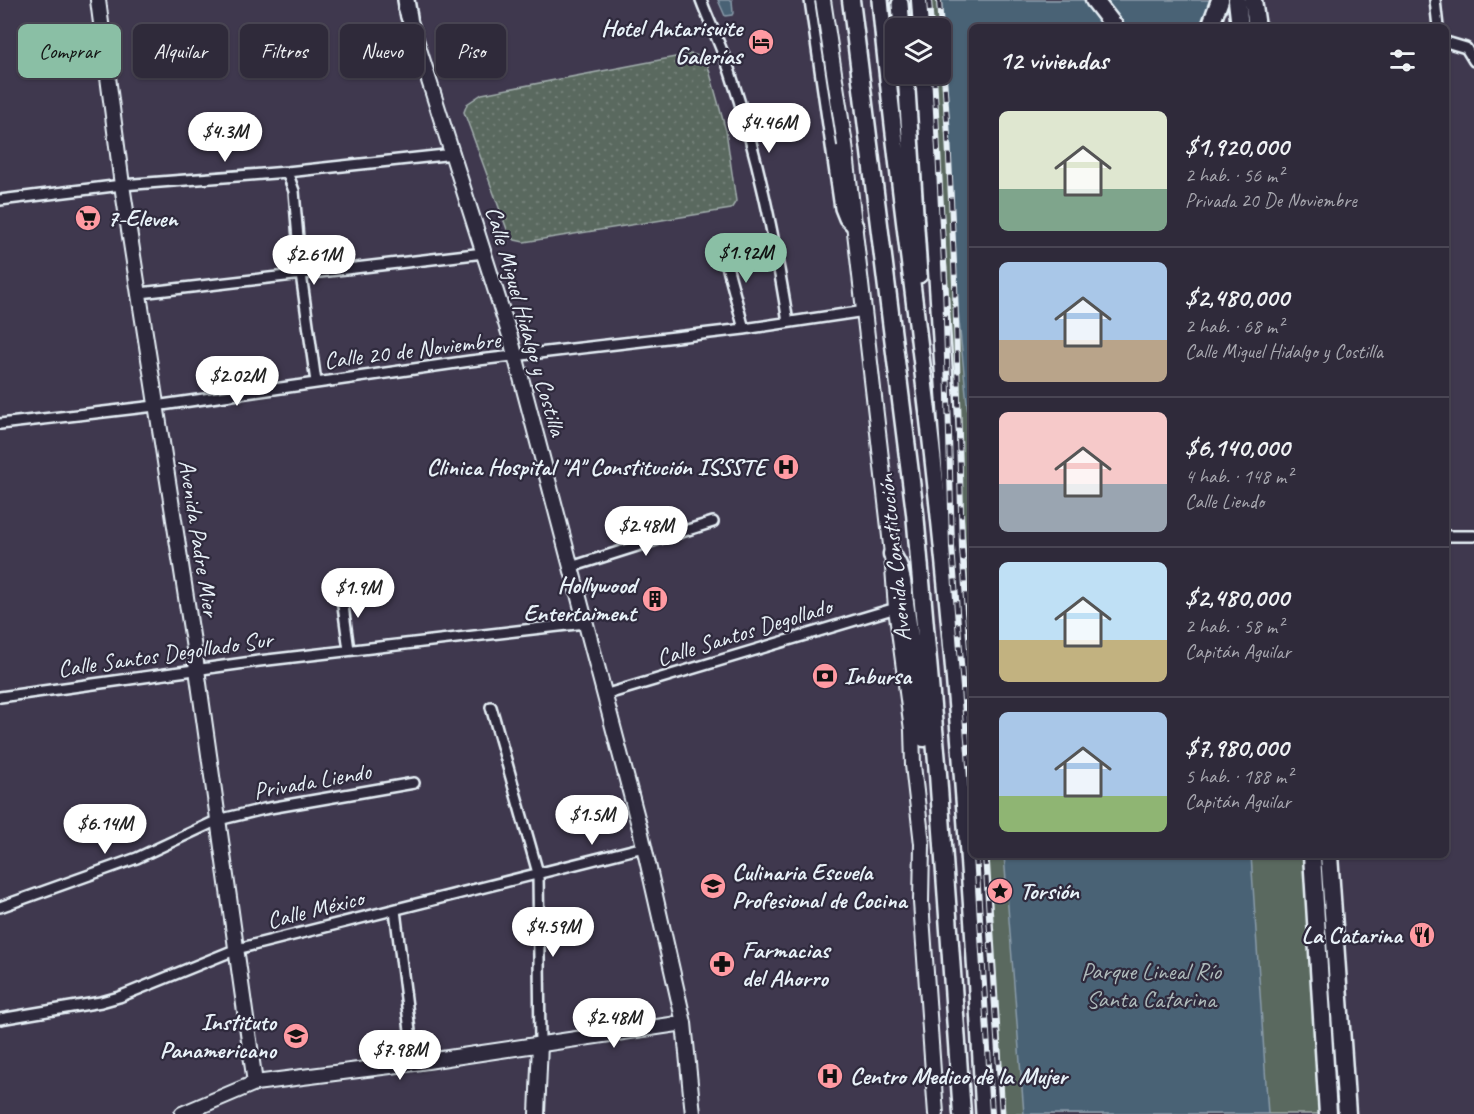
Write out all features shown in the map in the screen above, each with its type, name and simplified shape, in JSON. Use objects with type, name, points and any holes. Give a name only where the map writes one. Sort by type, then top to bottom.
[{"type":"highway","name":"Avenida Constitución","points":[[851,0],[915,513],[938,774],[962,1114]]},
{"type":"highway","points":[[920,0],[921,18]]},
{"type":"highway","points":[[1095,0],[1113,24]]},
{"type":"highway","points":[[1212,23],[1220,0]]},
{"type":"highway","points":[[1237,0],[1240,24]]},
{"type":"highway","points":[[1253,0],[1257,24]]},
{"type":"highway","points":[[925,84],[958,602],[969,728]]},
{"type":"highway","points":[[892,554],[902,580],[926,747],[930,762],[938,774]]},
{"type":"highway","points":[[979,858],[995,1114]]},
{"type":"highway","points":[[1312,858],[1328,1114]]},
{"type":"highway","points":[[1329,858],[1347,1114]]},
{"type":"main road","points":[[405,0],[409,17]]},
{"type":"main road","points":[[813,0],[843,208],[847,218],[855,226]]},
{"type":"main road","points":[[817,21],[825,0]]},
{"type":"main road","name":"Avenida Constitución","points":[[880,0],[891,117],[938,498],[958,730],[984,1114]]},
{"type":"main road","points":[[900,4],[901,18]]},
{"type":"main road","points":[[907,84],[918,233],[922,368]]},
{"type":"street","name":"Avenida Padre Mier","points":[[98,0],[122,184],[197,669],[255,1083]]},
{"type":"street","points":[[700,0],[729,69],[751,140],[773,232],[788,322]]},
{"type":"street","name":"Avenida Constitución","points":[[825,0],[855,226],[896,608],[912,730],[913,765],[922,844],[921,902],[936,1114]]},
{"type":"street","points":[[1436,0],[1438,24]]},
{"type":"street","name":"Calle Miguel Hidalgo y Costilla","points":[[409,17],[516,356],[644,847],[684,1023],[693,1114]]},
{"type":"street","points":[[1449,43],[1466,48],[1474,61]]},
{"type":"street","points":[[0,200],[122,184],[287,172],[454,154]]},
{"type":"street","points":[[287,172],[294,191],[301,274],[316,382]]},
{"type":"street","points":[[722,247],[744,329]]},
{"type":"street","points":[[140,293],[484,253]]},
{"type":"street","name":"Calle 20 de Noviembre","points":[[0,424],[155,406],[316,382],[744,329],[865,311]]},
{"type":"street","points":[[571,567],[713,522]]},
{"type":"street","points":[[1449,537],[1474,536]]},
{"type":"street","points":[[341,591],[349,650]]},
{"type":"street","name":"Calle Santos Degollado","points":[[604,695],[896,608]]},
{"type":"street","name":"Calle Santos Degollado Sur","points":[[0,697],[197,669],[585,622]]},
{"type":"street","points":[[490,708],[538,873],[540,1044],[537,1114]]},
{"type":"street","name":"Privada Liendo","points":[[0,907],[137,858],[218,820],[264,809],[414,783]]},
{"type":"street","name":"Calle México","points":[[0,1019],[101,1002],[119,997],[237,949],[644,847]]},
{"type":"street","points":[[395,910],[414,1064]]},
{"type":"street","points":[[182,1114],[255,1083],[414,1064],[684,1023]]},
{"type":"green space","points":[[925,0],[1215,0],[1219,24],[969,24],[969,677],[932,84],[951,84],[951,18],[926,18]]},
{"type":"green space","points":[[691,54],[702,57],[708,66],[726,131],[736,201],[731,209],[524,242],[515,240],[508,232],[464,112],[467,104],[482,94]]},
{"type":"green space","name":"Parque Lineal Río Santa Catarina","points":[[982,858],[1307,858],[1321,1114],[998,1114]]},
{"type":"water","points":[[718,0],[732,0],[732,15],[725,16]]},
{"type":"water","points":[[937,0],[1211,0],[1208,24],[969,24],[969,425],[956,289],[943,84],[951,84],[951,18],[938,18]]},
{"type":"water","name":"Parque Lineal Río Santa Catarina","points":[[1004,858],[1251,858],[1268,1114],[1024,1114]]},
{"type":"railway","points":[[929,0],[930,18]]},
{"type":"railway","points":[[939,0],[955,284],[962,549],[969,637]]},
{"type":"railway","points":[[935,84],[945,283],[952,547],[969,765]]},
{"type":"railway","points":[[976,858],[992,1114]]},
{"type":"railway","points":[[985,858],[1002,1114]]},
{"type":"place","name":"Hotel Antarisuite Galerías","points":[[761,42]]},
{"type":"place","name":"7-Eleven","points":[[88,218]]},
{"type":"place","name":"Clinica Hospital \"A\" Constitución ISSSTE","points":[[786,467]]},
{"type":"place","name":"Hollywood Entertaiment","points":[[655,599]]},
{"type":"place","name":"Inbursa","points":[[825,676]]},
{"type":"place","name":"Culinaria Escuela Profesional de Cocina","points":[[713,886]]},
{"type":"place","name":"Torsión","points":[[1000,891]]},
{"type":"place","name":"La Catarina","points":[[1422,935]]},
{"type":"place","name":"Farmacias del Ahorro","points":[[722,964]]},
{"type":"place","name":"Instituto Panamericano","points":[[296,1036]]},
{"type":"place","name":"Centro Medico de la Mujer","points":[[830,1076]]}]
